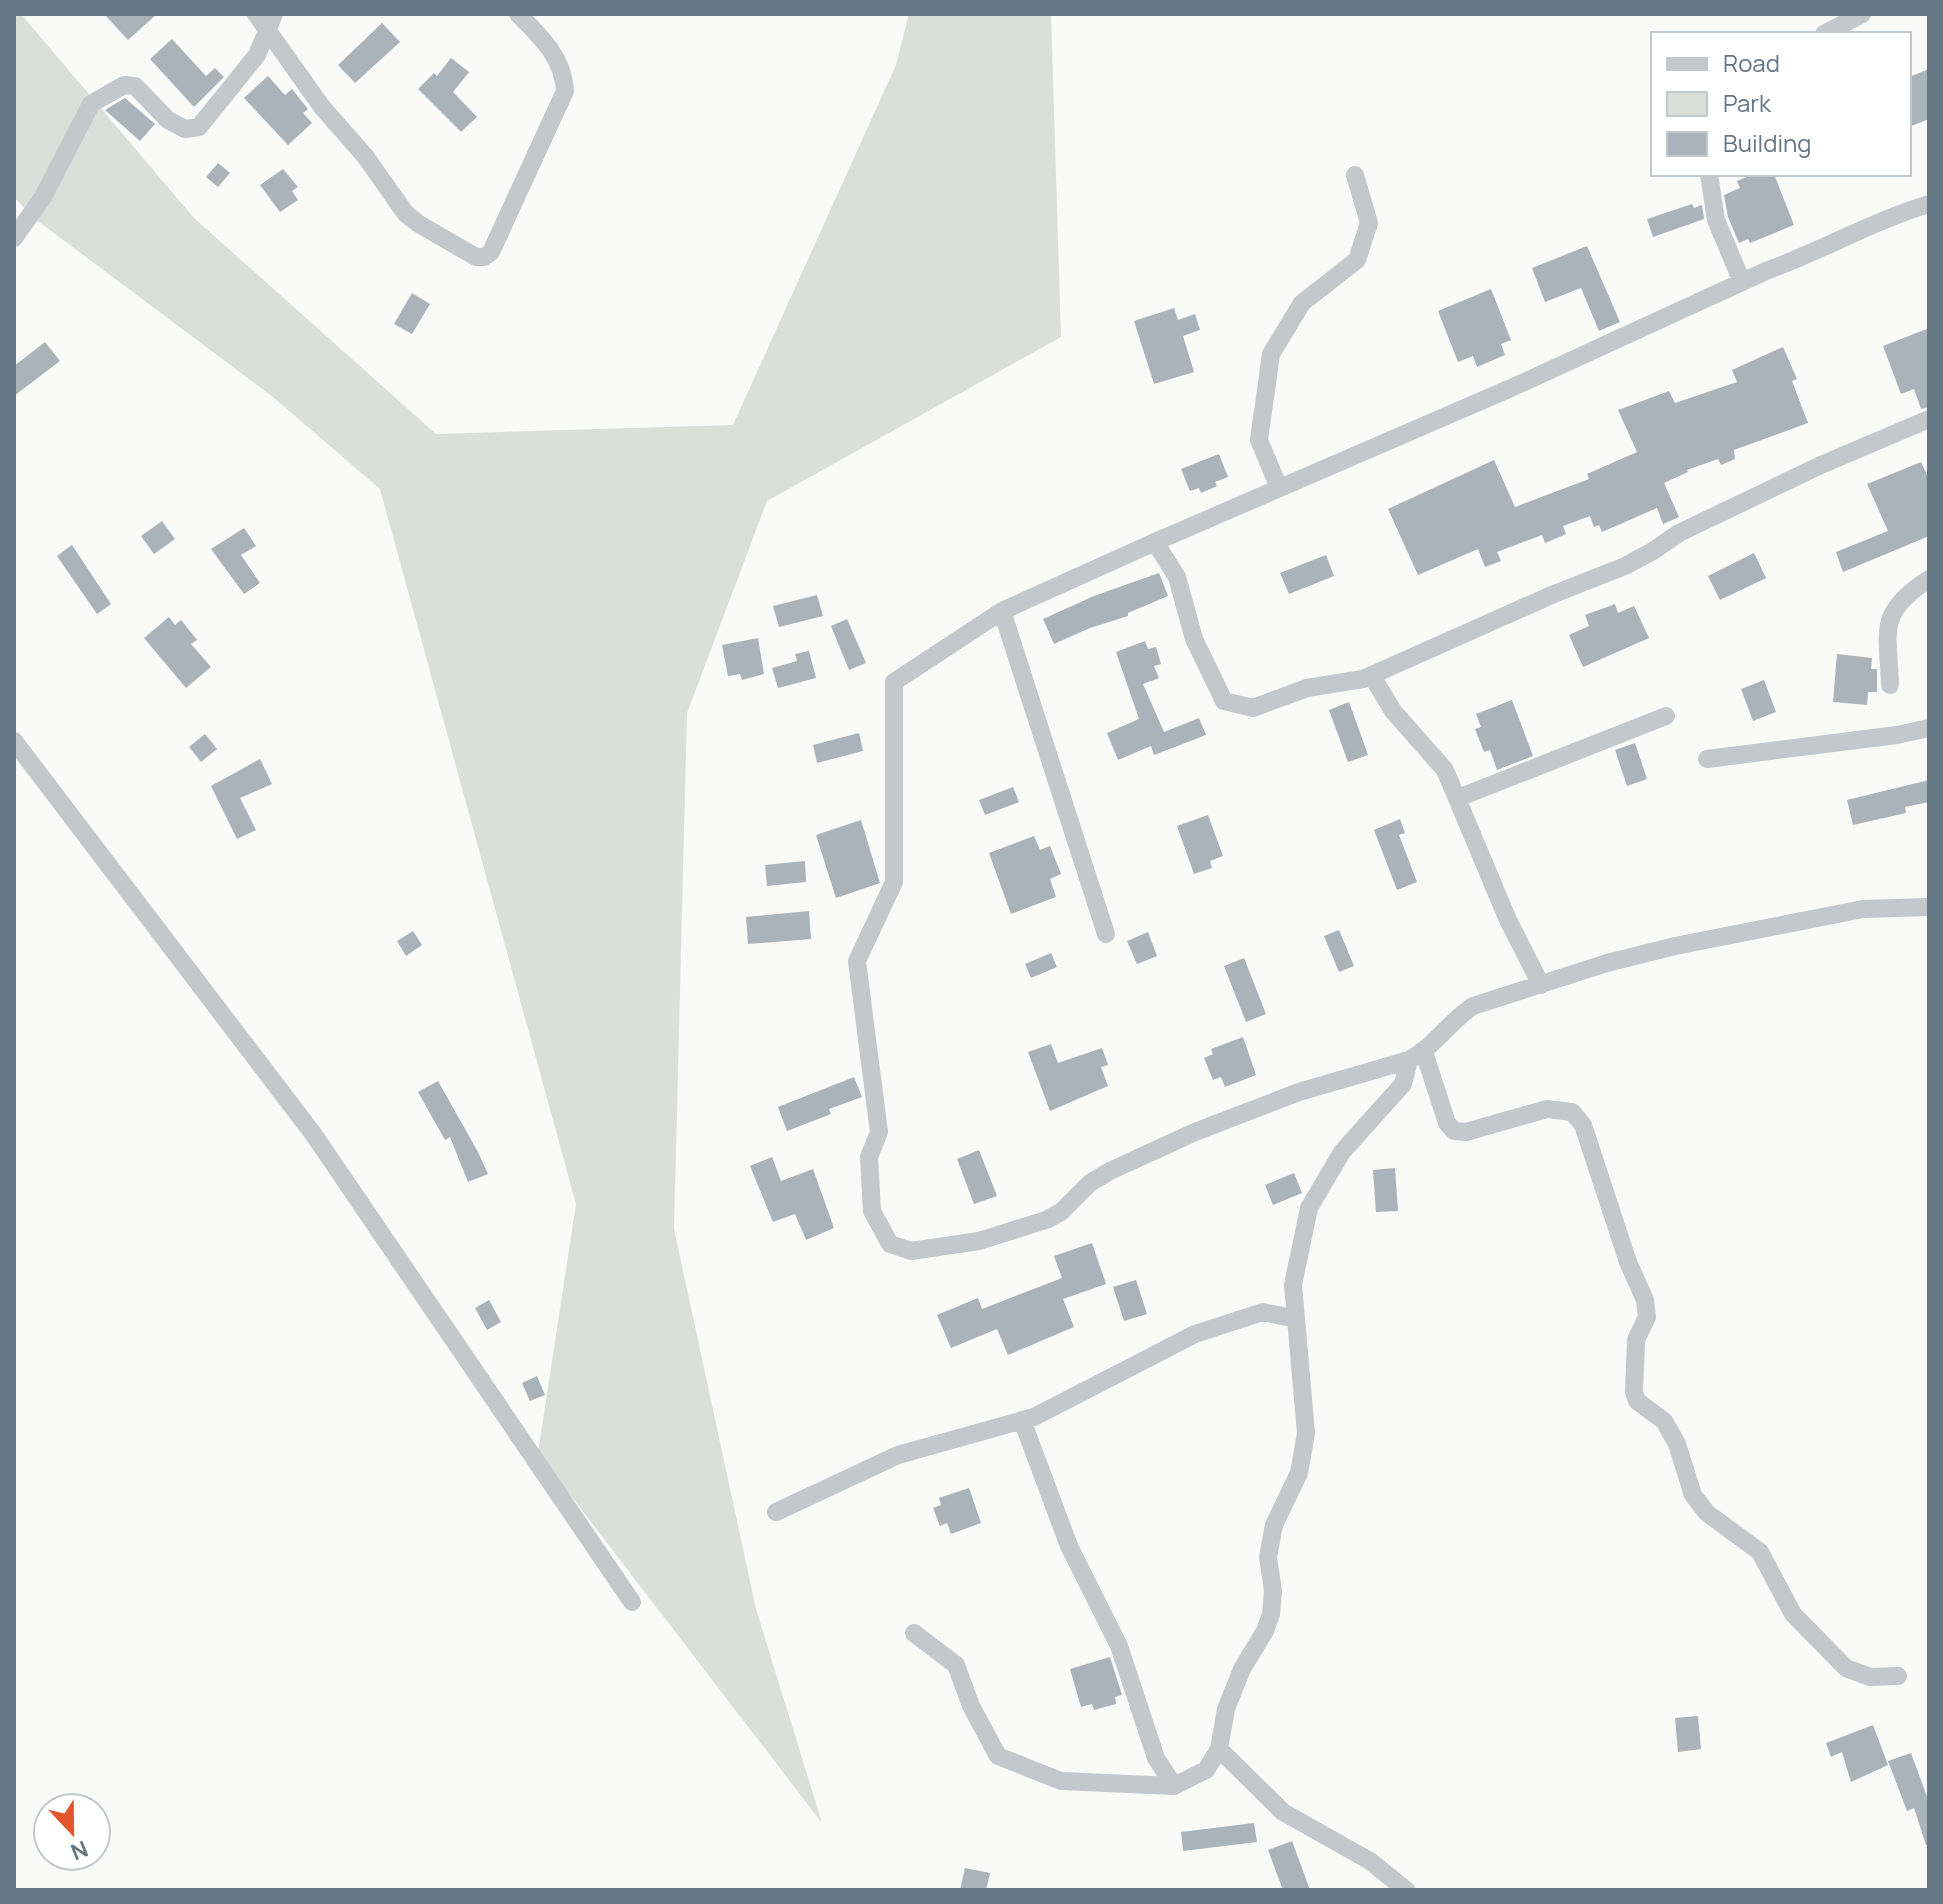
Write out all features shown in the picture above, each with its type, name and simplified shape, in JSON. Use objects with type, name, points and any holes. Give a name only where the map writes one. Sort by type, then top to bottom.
[{"type":"street","points":[[256,14],[271,22],[322,107],[365,156],[406,214],[476,257],[484,257],[491,252],[565,91],[564,76],[550,46],[518,14]]},
{"type":"street","points":[[1828,32],[1862,14]]},
{"type":"street","points":[[14,238],[43,197],[91,104],[124,85],[135,86],[168,120],[185,129],[199,127],[257,55],[271,22]]},
{"type":"street","points":[[1279,488],[1259,440],[1271,354],[1302,303],[1357,260],[1369,223],[1355,175]]},
{"type":"street","points":[[1709,176],[1716,220],[1742,282]]},
{"type":"street","points":[[1417,1056],[1299,1092],[1195,1132],[1110,1171],[1090,1183],[1061,1212],[1046,1220],[979,1241],[911,1251],[890,1244],[872,1211],[869,1157],[879,1132],[857,961],[894,882],[894,682],[1002,611],[1511,388],[1742,282],[1929,204]]},
{"type":"street","points":[[1155,542],[1177,577],[1194,639],[1224,701],[1253,708],[1307,688],[1372,676],[1554,594],[1625,566],[1679,533],[1821,465],[1929,419]]},
{"type":"street","points":[[1890,685],[1887,621],[1905,595],[1929,579]]},
{"type":"street","points":[[1002,611],[1106,934]]},
{"type":"street","points":[[1372,676],[1393,711],[1445,770],[1508,920],[1541,985]]},
{"type":"street","points":[[1458,798],[1666,716]]},
{"type":"street","points":[[1707,759],[1897,735],[1929,728]]},
{"type":"street","points":[[14,741],[314,1135],[632,1602]]},
{"type":"street","points":[[914,1633],[956,1665],[971,1706],[998,1756],[1061,1781],[1174,1786],[1206,1770],[1219,1749],[1226,1709],[1242,1669],[1265,1631],[1271,1614],[1273,1591],[1268,1557],[1274,1525],[1299,1473],[1306,1433],[1293,1285],[1309,1208],[1342,1152],[1403,1084],[1417,1056],[1457,1017],[1473,1006],[1607,963],[1690,943],[1863,909],[1929,907]]},
{"type":"street","points":[[1417,1056],[1447,1123],[1454,1131],[1466,1132],[1547,1109],[1572,1112],[1583,1125],[1628,1262],[1645,1300],[1647,1317],[1636,1340],[1634,1392],[1637,1401],[1664,1421],[1677,1444],[1693,1495],[1707,1513],[1760,1552],[1793,1614],[1846,1668],[1870,1677],[1898,1676]]},
{"type":"street","points":[[776,1512],[898,1455],[1034,1417],[1195,1334],[1263,1312],[1296,1319]]},
{"type":"street","points":[[1022,1420],[1069,1546],[1119,1646],[1156,1758],[1174,1786]]},
{"type":"street","points":[[1219,1749],[1283,1812],[1370,1861],[1406,1890]]},
{"type":"green space","points":[[14,14],[21,14],[194,218],[436,434],[733,425],[896,65],[909,14],[1051,14],[1061,337],[767,501],[687,713],[674,1229],[756,1609],[822,1823],[538,1453],[576,1204],[380,489],[273,397],[31,216],[14,197]]},
{"type":"building","points":[[104,14],[157,14],[128,40]]},
{"type":"building","points":[[382,23],[400,42],[355,83],[338,65]]},
{"type":"building","points":[[172,39],[206,76],[215,68],[224,77],[194,107],[150,59]]},
{"type":"building","points":[[451,58],[469,72],[453,92],[477,117],[461,132],[418,89],[434,73],[437,76]]},
{"type":"building","points":[[1929,69],[1929,119],[1911,126],[1911,76]]},
{"type":"building","points":[[268,76],[285,95],[292,89],[308,109],[303,113],[312,123],[288,145],[244,98]]},
{"type":"building","points":[[125,98],[155,124],[140,141],[105,110]]},
{"type":"building","points":[[218,163],[230,173],[218,187],[206,177]]},
{"type":"building","points":[[283,169],[298,187],[292,191],[298,200],[280,212],[260,185]]},
{"type":"building","points":[[1749,176],[1775,176],[1794,225],[1750,243],[1748,239],[1739,243],[1728,217],[1724,195],[1740,188],[1737,181]]},
{"type":"building","points":[[1692,204],[1694,208],[1702,205],[1704,219],[1653,237],[1647,219]]},
{"type":"building","points":[[1587,246],[1620,322],[1599,331],[1581,288],[1545,302],[1532,268]]},
{"type":"building","points":[[1491,289],[1511,340],[1501,344],[1505,355],[1477,367],[1473,356],[1458,362],[1438,311]]},
{"type":"building","points":[[412,293],[430,304],[412,334],[394,324]]},
{"type":"building","points":[[1174,308],[1178,320],[1195,314],[1200,330],[1183,336],[1194,372],[1154,384],[1134,321]]},
{"type":"building","points":[[1929,328],[1929,407],[1921,409],[1914,389],[1901,394],[1883,346]]},
{"type":"building","points":[[45,342],[60,361],[14,396],[14,366]]},
{"type":"building","points":[[1783,347],[1797,379],[1792,381],[1808,423],[1734,450],[1735,459],[1721,465],[1718,459],[1687,470],[1664,483],[1679,517],[1663,524],[1657,508],[1602,532],[1599,525],[1594,527],[1590,516],[1563,526],[1566,534],[1545,543],[1542,535],[1497,552],[1501,561],[1485,567],[1478,549],[1418,575],[1388,509],[1494,460],[1515,507],[1589,479],[1587,474],[1637,452],[1618,410],[1669,391],[1675,403],[1737,382],[1732,370]]},
{"type":"building","points":[[1219,454],[1228,477],[1201,493],[1199,488],[1190,491],[1181,469]]},
{"type":"building","points":[[1921,462],[1929,479],[1929,536],[1843,572],[1836,552],[1888,531],[1867,484]]},
{"type":"building","points":[[162,521],[175,539],[154,554],[141,536]]},
{"type":"building","points":[[244,528],[256,546],[241,555],[260,583],[244,594],[211,549]]},
{"type":"building","points":[[72,545],[111,604],[97,614],[57,556]]},
{"type":"building","points":[[1754,553],[1766,578],[1720,600],[1708,576]]},
{"type":"building","points":[[1326,555],[1334,576],[1289,594],[1280,573]]},
{"type":"building","points":[[1159,573],[1168,596],[1128,613],[1128,616],[1054,644],[1043,619],[1094,596]]},
{"type":"building","points":[[817,595],[823,616],[779,627],[773,606]]},
{"type":"building","points":[[1615,604],[1618,613],[1634,606],[1649,638],[1583,667],[1569,635],[1589,626],[1585,615]]},
{"type":"building","points":[[169,617],[175,625],[181,620],[197,640],[191,644],[211,667],[186,688],[144,638]]},
{"type":"building","points":[[847,619],[866,663],[849,670],[831,626]]},
{"type":"building","points":[[758,638],[764,674],[742,680],[740,674],[728,676],[722,645]]},
{"type":"building","points":[[1145,641],[1148,649],[1156,647],[1161,664],[1154,666],[1159,678],[1143,684],[1164,732],[1199,718],[1206,735],[1154,755],[1151,746],[1118,760],[1107,733],[1139,719],[1116,652]]},
{"type":"building","points":[[809,651],[816,678],[778,688],[772,668],[797,661],[795,654]]},
{"type":"building","points":[[1837,654],[1872,658],[1871,669],[1877,669],[1877,692],[1868,692],[1867,705],[1833,702]]},
{"type":"building","points":[[1764,680],[1776,712],[1753,721],[1741,689]]},
{"type":"building","points":[[1512,700],[1533,756],[1497,770],[1490,750],[1484,752],[1475,729],[1481,727],[1476,714]]},
{"type":"building","points":[[1349,702],[1368,755],[1348,762],[1329,710]]},
{"type":"building","points":[[859,733],[863,751],[817,763],[813,745]]},
{"type":"building","points":[[205,734],[217,749],[201,762],[189,747]]},
{"type":"building","points":[[1635,743],[1647,779],[1627,786],[1615,750]]},
{"type":"building","points":[[260,759],[272,784],[240,798],[256,830],[237,839],[211,786]]},
{"type":"building","points":[[1929,780],[1929,802],[1905,807],[1906,813],[1853,825],[1847,800]]},
{"type":"building","points":[[1013,787],[1019,802],[985,815],[979,800]]},
{"type":"building","points":[[1208,815],[1223,856],[1210,861],[1212,868],[1194,874],[1177,826]]},
{"type":"building","points":[[1400,819],[1405,833],[1399,835],[1417,882],[1397,890],[1374,830]]},
{"type":"building","points":[[861,820],[880,883],[836,898],[816,835]]},
{"type":"building","points":[[1034,836],[1040,850],[1050,846],[1061,874],[1050,879],[1056,897],[1011,914],[989,853]]},
{"type":"building","points":[[805,861],[806,882],[767,886],[765,865]]},
{"type":"building","points":[[809,911],[811,939],[748,944],[746,917]]},
{"type":"building","points":[[1339,930],[1354,966],[1339,972],[1324,936]]},
{"type":"building","points":[[413,931],[422,945],[406,956],[397,941]]},
{"type":"building","points":[[1148,932],[1157,956],[1137,964],[1127,941]]},
{"type":"building","points":[[1051,953],[1057,967],[1031,978],[1025,964]]},
{"type":"building","points":[[1244,958],[1266,1014],[1246,1022],[1224,966]]},
{"type":"building","points":[[1243,1037],[1256,1075],[1225,1087],[1221,1077],[1213,1080],[1204,1058],[1213,1054],[1211,1049]]},
{"type":"building","points":[[1051,1044],[1058,1063],[1102,1048],[1108,1065],[1101,1067],[1108,1086],[1050,1111],[1028,1052]]},
{"type":"building","points":[[854,1077],[862,1097],[829,1109],[831,1114],[787,1131],[778,1107]]},
{"type":"building","points":[[438,1081],[488,1174],[468,1182],[450,1137],[445,1140],[418,1092]]},
{"type":"building","points":[[979,1150],[997,1196],[974,1204],[957,1159]]},
{"type":"building","points":[[772,1157],[781,1181],[813,1169],[834,1228],[806,1240],[795,1214],[773,1222],[750,1166]]},
{"type":"building","points":[[1395,1168],[1398,1211],[1376,1212],[1373,1170]]},
{"type":"building","points":[[1294,1173],[1302,1193],[1273,1205],[1265,1185]]},
{"type":"building","points":[[1092,1243],[1106,1284],[1063,1299],[1074,1327],[1008,1355],[997,1329],[951,1348],[937,1315],[978,1298],[982,1309],[1062,1278],[1054,1256]]},
{"type":"building","points":[[1136,1280],[1147,1314],[1124,1321],[1113,1287]]},
{"type":"building","points":[[489,1300],[501,1322],[487,1330],[475,1308]]},
{"type":"building","points":[[537,1376],[545,1395],[530,1401],[522,1383]]},
{"type":"building","points":[[969,1488],[981,1523],[951,1534],[947,1523],[940,1526],[933,1508],[941,1505],[939,1498]]},
{"type":"building","points":[[1110,1657],[1122,1695],[1115,1697],[1116,1704],[1094,1710],[1092,1704],[1081,1707],[1070,1669]]},
{"type":"building","points":[[1698,1716],[1701,1749],[1678,1752],[1675,1718]]},
{"type":"building","points":[[1873,1725],[1888,1765],[1851,1782],[1842,1752],[1831,1757],[1826,1743]]},
{"type":"building","points":[[1911,1753],[1929,1802],[1929,1845],[1926,1845],[1914,1808],[1907,1811],[1888,1761]]},
{"type":"building","points":[[1254,1823],[1257,1842],[1183,1851],[1181,1832]]},
{"type":"building","points":[[1292,1841],[1310,1890],[1283,1890],[1268,1850]]},
{"type":"building","points":[[965,1868],[990,1873],[986,1890],[960,1890]]}]
